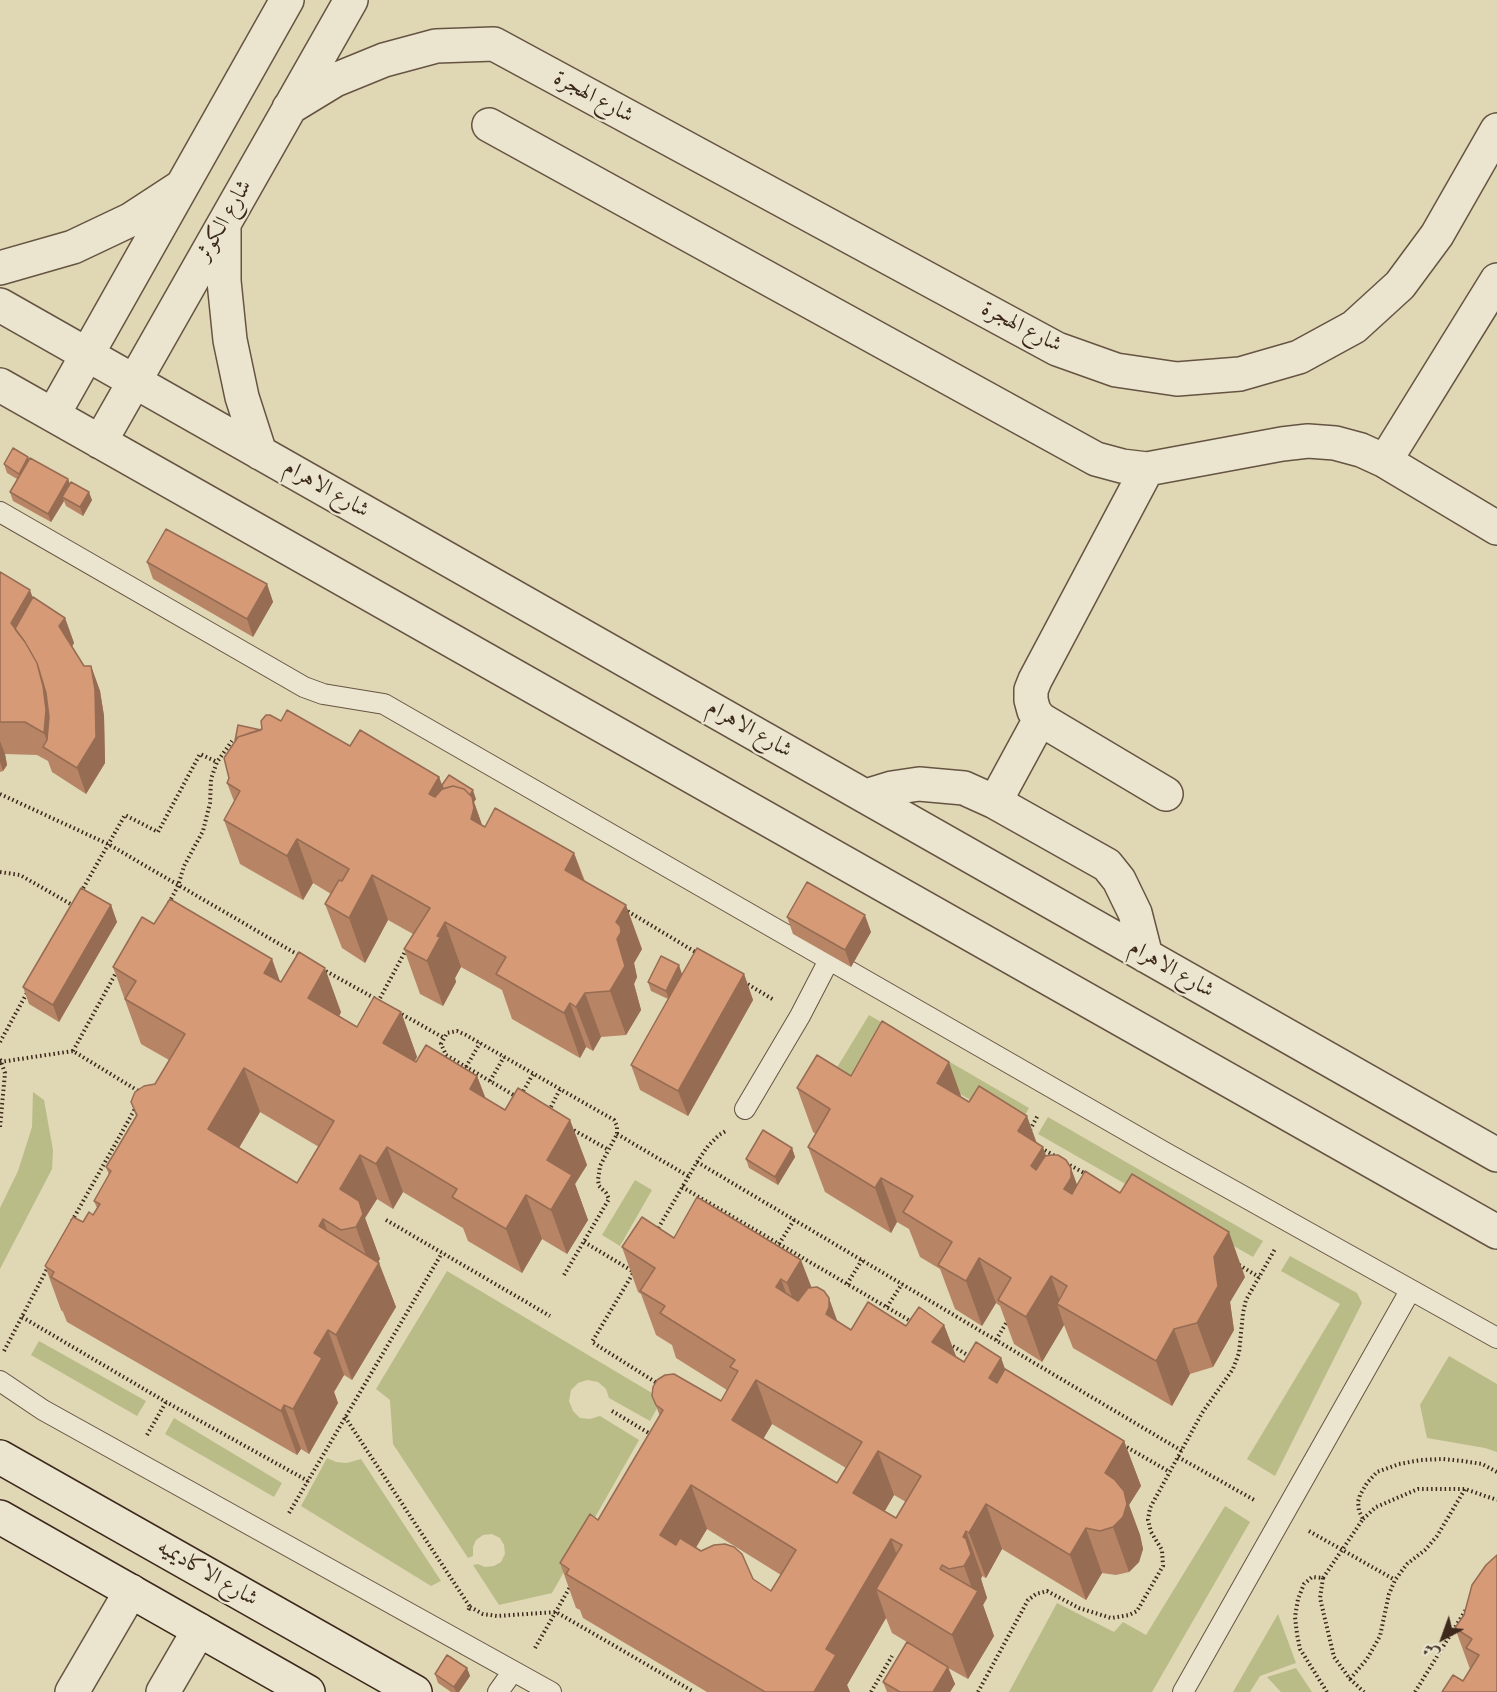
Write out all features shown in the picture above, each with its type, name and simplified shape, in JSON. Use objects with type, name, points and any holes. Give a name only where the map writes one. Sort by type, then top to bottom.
[{"type":"street","points":[[54,415],[287,0]]},
{"type":"street","name":"شارع الكوثر","points":[[100,442],[351,0]]},
{"type":"street","name":"شارع الهجرة","points":[[289,108],[335,80],[384,60],[436,46],[494,44],[1057,349],[1116,370],[1177,379],[1240,374],[1299,357],[1354,327],[1400,285],[1437,235],[1497,130]]},
{"type":"street","points":[[489,125],[1096,459],[1122,466],[1147,469],[1308,441],[1335,443],[1361,450],[1385,461],[1497,528]]},
{"type":"street","points":[[0,268],[73,247],[130,220],[183,186]]},
{"type":"street","points":[[224,223],[224,281],[230,340],[242,398],[260,453]]},
{"type":"street","points":[[1385,461],[1497,280]]},
{"type":"street","name":"شارع الاهرام","points":[[0,304],[1497,1155]]},
{"type":"street","points":[[0,385],[1497,1232]]},
{"type":"street","points":[[1147,469],[1035,680],[1030,700],[1040,719],[1166,794]]},
{"type":"street","points":[[995,802],[1040,719]]},
{"type":"street","points":[[866,796],[919,784],[964,788],[995,802],[1107,865],[1119,879],[1135,913],[1146,956]]},
{"type":"street","name":"شارع الاكاديميه","points":[[0,1457],[415,1692]]},
{"type":"street","points":[[0,1517],[308,1692]]},
{"type":"street","points":[[72,1692],[131,1591]]},
{"type":"street","points":[[163,1692],[199,1630]]},
{"type":"lane","points":[[0,512],[304,687],[323,694],[384,704],[1164,1152],[1497,1338]]},
{"type":"lane","points":[[745,1109],[800,1016],[829,960]]},
{"type":"lane","points":[[1183,1692],[1410,1291]]},
{"type":"lane","points":[[0,1381],[43,1410],[551,1692]]},
{"type":"lane","points":[[498,1692],[516,1673]]},
{"type":"path","points":[[168,905],[178,886],[184,866],[203,831],[210,803],[211,779],[217,762],[232,741]]},
{"type":"path","points":[[80,895],[125,815],[158,832],[200,754],[217,762]]},
{"type":"path","points":[[0,794],[108,844],[308,961]]},
{"type":"path","points":[[0,872],[20,875],[74,906],[68,916]]},
{"type":"path","points":[[619,906],[699,954]]},
{"type":"path","points":[[374,1009],[411,943]]},
{"type":"path","points":[[73,1051],[122,961]]},
{"type":"path","points":[[318,966],[388,1006]]},
{"type":"path","points":[[739,979],[800,1016]]},
{"type":"path","points":[[0,1042],[28,989]]},
{"type":"path","points":[[397,1011],[444,1038]]},
{"type":"path","points":[[533,1074],[520,1099],[446,1055],[441,1044],[447,1033],[457,1030],[614,1120],[617,1134],[600,1166],[598,1180],[599,1186],[609,1200],[564,1275]]},
{"type":"path","points":[[466,1067],[480,1044]]},
{"type":"path","points":[[0,1127],[5,1073],[0,1061],[73,1051],[144,1094]]},
{"type":"path","points":[[490,1081],[504,1057]]},
{"type":"path","points":[[547,1114],[560,1089]]},
{"type":"path","points":[[69,1226],[138,1104]]},
{"type":"path","points":[[655,1234],[708,1146],[736,1122],[745,1109]]},
{"type":"path","points":[[567,1126],[609,1150]]},
{"type":"path","points":[[617,1134],[688,1176]]},
{"type":"path","points":[[1035,1144],[1056,1156]]},
{"type":"path","points":[[697,1162],[1182,1451]]},
{"type":"path","points":[[1066,1162],[1086,1174]]},
{"type":"path","points":[[682,1187],[916,1324]]},
{"type":"path","points":[[386,1220],[550,1316]]},
{"type":"path","points":[[779,1244],[794,1220]]},
{"type":"path","points":[[978,1692],[1028,1600],[1036,1594],[1047,1591],[1079,1608],[1111,1618],[1137,1611],[1163,1566],[1162,1550],[1151,1532],[1148,1520],[1150,1508],[1202,1413],[1233,1369],[1239,1353],[1246,1300],[1291,1222]]},
{"type":"path","points":[[584,1242],[634,1272]]},
{"type":"path","points":[[274,1538],[442,1252]]},
{"type":"path","points":[[847,1284],[862,1260]]},
{"type":"path","points":[[639,1262],[592,1342],[664,1387]]},
{"type":"path","points":[[1239,1265],[1259,1277]]},
{"type":"path","points":[[6,1349],[48,1266]]},
{"type":"path","points":[[887,1307],[902,1284]]},
{"type":"path","points":[[996,1340],[1012,1313]]},
{"type":"path","points":[[22,1317],[166,1402],[308,1481]]},
{"type":"path","points":[[946,1342],[975,1359]]},
{"type":"path","points":[[134,1459],[166,1402]]},
{"type":"path","points":[[612,1411],[656,1437]]},
{"type":"path","points":[[345,1417],[470,1607],[483,1614],[497,1616],[556,1612],[694,1692]]},
{"type":"path","points":[[1119,1442],[1170,1472]]},
{"type":"path","points":[[1178,1457],[1264,1505]]},
{"type":"path","points":[[1363,1519],[1359,1511],[1360,1495],[1377,1472],[1421,1460],[1443,1459],[1482,1464],[1497,1472]]},
{"type":"path","points":[[1364,1692],[1350,1679],[1334,1657],[1320,1598],[1323,1578],[1363,1519],[1376,1507],[1418,1489],[1465,1489],[1497,1500]]},
{"type":"path","points":[[1350,1679],[1367,1659],[1380,1636],[1389,1594],[1395,1580],[1407,1564],[1425,1550],[1437,1536],[1465,1489]]},
{"type":"path","points":[[1342,1550],[1395,1580]]},
{"type":"path","points":[[1323,1578],[1312,1577],[1304,1584],[1298,1599],[1295,1617],[1300,1649],[1327,1692]]},
{"type":"path","points":[[516,1673],[572,1583]]},
{"type":"path","points":[[1416,1692],[1468,1606]]},
{"type":"path","points":[[452,1638],[470,1607]]},
{"type":"path","points":[[871,1692],[892,1656]]},
{"type":"green space","points":[[869,1015],[1029,1108],[1018,1128],[882,1048],[853,1094],[830,1079]]},
{"type":"green space","points":[[33,1092],[44,1100],[53,1150],[52,1169],[0,1269],[0,1208],[18,1171],[32,1127]]},
{"type":"green space","points":[[1048,1117],[1263,1241],[1253,1257],[1038,1134]]},
{"type":"green space","points":[[635,1180],[652,1190],[620,1246],[602,1235]]},
{"type":"green space","points":[[1290,1256],[1357,1293],[1362,1303],[1275,1476],[1247,1459],[1340,1304],[1281,1271]]},
{"type":"green space","points":[[447,1271],[662,1399],[650,1421],[609,1398],[606,1389],[598,1382],[587,1380],[578,1383],[571,1390],[569,1401],[573,1411],[580,1418],[590,1419],[600,1416],[639,1440],[552,1593],[499,1605],[473,1565],[478,1564],[485,1567],[501,1562],[505,1554],[500,1538],[492,1534],[483,1535],[476,1540],[473,1556],[468,1558],[393,1444],[390,1400],[376,1389]]},
{"type":"green space","points":[[39,1341],[146,1401],[137,1416],[31,1355]]},
{"type":"green space","points":[[1449,1356],[1497,1384],[1497,1452],[1427,1438],[1420,1405]]},
{"type":"green space","points":[[174,1418],[282,1483],[274,1497],[165,1434]]},
{"type":"green space","points":[[327,1458],[347,1463],[361,1459],[441,1581],[431,1586],[301,1506]]},
{"type":"green space","points":[[1225,1506],[1250,1522],[1152,1692],[1009,1692],[1057,1603],[1114,1632],[1123,1622],[1146,1635]]},
{"type":"green space","points":[[1278,1614],[1296,1663],[1260,1676],[1250,1692],[1233,1692]]},
{"type":"green space","points":[[1296,1668],[1312,1692],[1281,1692],[1267,1677]]},
{"type":"building","points":[[13,448],[28,457],[19,474],[4,464]]},
{"type":"building","points":[[30,458],[68,479],[48,514],[10,492]]},
{"type":"building","points":[[71,482],[89,492],[80,507],[62,497]]},
{"type":"building","points":[[166,529],[267,584],[247,619],[147,562]]},
{"type":"building","points":[[0,572],[30,590],[11,623],[37,663],[46,710],[44,733],[25,722],[0,722]]},
{"type":"building","points":[[33,597],[65,618],[59,626],[84,666],[91,666],[95,690],[96,737],[77,768],[43,747],[47,740],[49,717],[46,693],[37,663],[15,629]]},
{"type":"building","points":[[287,710],[350,746],[360,730],[439,777],[429,794],[435,797],[442,789],[453,786],[464,789],[472,797],[474,808],[471,819],[485,827],[495,808],[574,853],[565,870],[626,905],[616,922],[620,926],[621,932],[617,939],[625,966],[610,991],[585,993],[576,1007],[570,1003],[564,1013],[496,974],[506,957],[445,922],[427,961],[404,949],[430,908],[372,875],[349,918],[325,904],[339,880],[342,881],[349,869],[297,839],[287,856],[224,820],[240,791],[227,783],[229,778],[224,758],[238,737],[262,729],[261,721],[266,715],[281,721]]},
{"type":"building","points":[[238,725],[261,730],[238,737],[235,741]]},
{"type":"building","points":[[449,775],[473,790],[470,795],[464,789],[453,786],[443,789],[442,785]]},
{"type":"building","points":[[807,882],[865,915],[845,950],[787,917]]},
{"type":"building","points":[[81,888],[111,905],[53,1005],[23,987]]},
{"type":"building","points":[[170,899],[272,959],[264,973],[281,982],[299,952],[325,968],[308,998],[357,1027],[374,997],[401,1012],[383,1043],[416,1062],[426,1045],[477,1076],[470,1089],[505,1110],[518,1088],[570,1120],[547,1160],[572,1175],[551,1210],[526,1195],[506,1229],[452,1197],[457,1189],[387,1147],[376,1164],[360,1155],[340,1189],[359,1201],[363,1214],[356,1227],[341,1230],[323,1219],[319,1226],[379,1263],[336,1335],[328,1330],[314,1353],[322,1358],[293,1409],[284,1405],[281,1411],[51,1277],[54,1272],[45,1266],[73,1217],[83,1222],[89,1212],[93,1215],[100,1204],[94,1201],[111,1171],[106,1167],[137,1115],[131,1102],[135,1092],[144,1086],[155,1084],[185,1034],[125,999],[136,981],[113,967],[142,917],[154,924]],"holes":[[[244,1068],[334,1121],[297,1183],[208,1129]]]},
{"type":"building","points":[[697,948],[744,974],[678,1091],[631,1065]]},
{"type":"building","points":[[661,956],[679,965],[666,991],[648,982]]},
{"type":"building","points":[[882,1021],[949,1062],[937,1083],[969,1102],[979,1086],[1027,1116],[1018,1131],[1043,1147],[1031,1166],[1036,1170],[1045,1156],[1058,1155],[1066,1160],[1071,1168],[1071,1178],[1064,1189],[1072,1194],[1085,1171],[1120,1193],[1132,1174],[1229,1232],[1214,1257],[1218,1286],[1197,1323],[1174,1329],[1156,1361],[1057,1304],[1067,1286],[1051,1276],[1026,1317],[998,1300],[1011,1278],[979,1258],[966,1281],[938,1265],[952,1242],[903,1212],[913,1196],[881,1178],[875,1188],[808,1147],[830,1109],[797,1088],[817,1055],[851,1076]]},
{"type":"building","points":[[763,1130],[792,1148],[775,1177],[746,1159]]},
{"type":"building","points":[[697,1197],[801,1260],[787,1283],[781,1279],[776,1287],[798,1301],[808,1288],[817,1287],[824,1291],[829,1298],[826,1314],[851,1330],[868,1302],[906,1326],[919,1307],[944,1325],[932,1342],[964,1362],[976,1342],[1001,1358],[989,1378],[997,1383],[1005,1369],[1124,1441],[1105,1473],[1124,1491],[1127,1504],[1123,1517],[1113,1527],[1100,1531],[1086,1528],[1070,1555],[986,1504],[969,1533],[966,1531],[963,1537],[966,1539],[971,1554],[964,1566],[949,1569],[942,1565],[940,1569],[978,1591],[952,1635],[876,1589],[902,1545],[891,1539],[826,1649],[836,1655],[814,1692],[765,1692],[566,1574],[569,1569],[560,1563],[590,1514],[598,1520],[663,1410],[656,1405],[652,1396],[657,1380],[665,1375],[674,1374],[721,1401],[738,1371],[730,1367],[735,1360],[660,1313],[665,1306],[640,1291],[655,1268],[622,1247],[642,1217],[674,1238]],"holes":[[[756,1380],[862,1442],[837,1483],[732,1420]],[[878,1451],[921,1476],[896,1518],[853,1493]],[[691,1485],[796,1550],[771,1591],[753,1579],[742,1554],[734,1547],[725,1544],[714,1545],[701,1551],[680,1538],[676,1545],[660,1535]]]},
{"type":"building","points":[[1497,1555],[1497,1692],[1442,1692],[1453,1675],[1463,1681],[1479,1655],[1466,1648],[1472,1639],[1455,1628],[1464,1615],[1472,1585],[1486,1565]]},
{"type":"building","points":[[907,1642],[948,1667],[933,1692],[900,1692],[883,1682]]},
{"type":"building","points":[[447,1655],[467,1668],[454,1687],[435,1674]]}]
